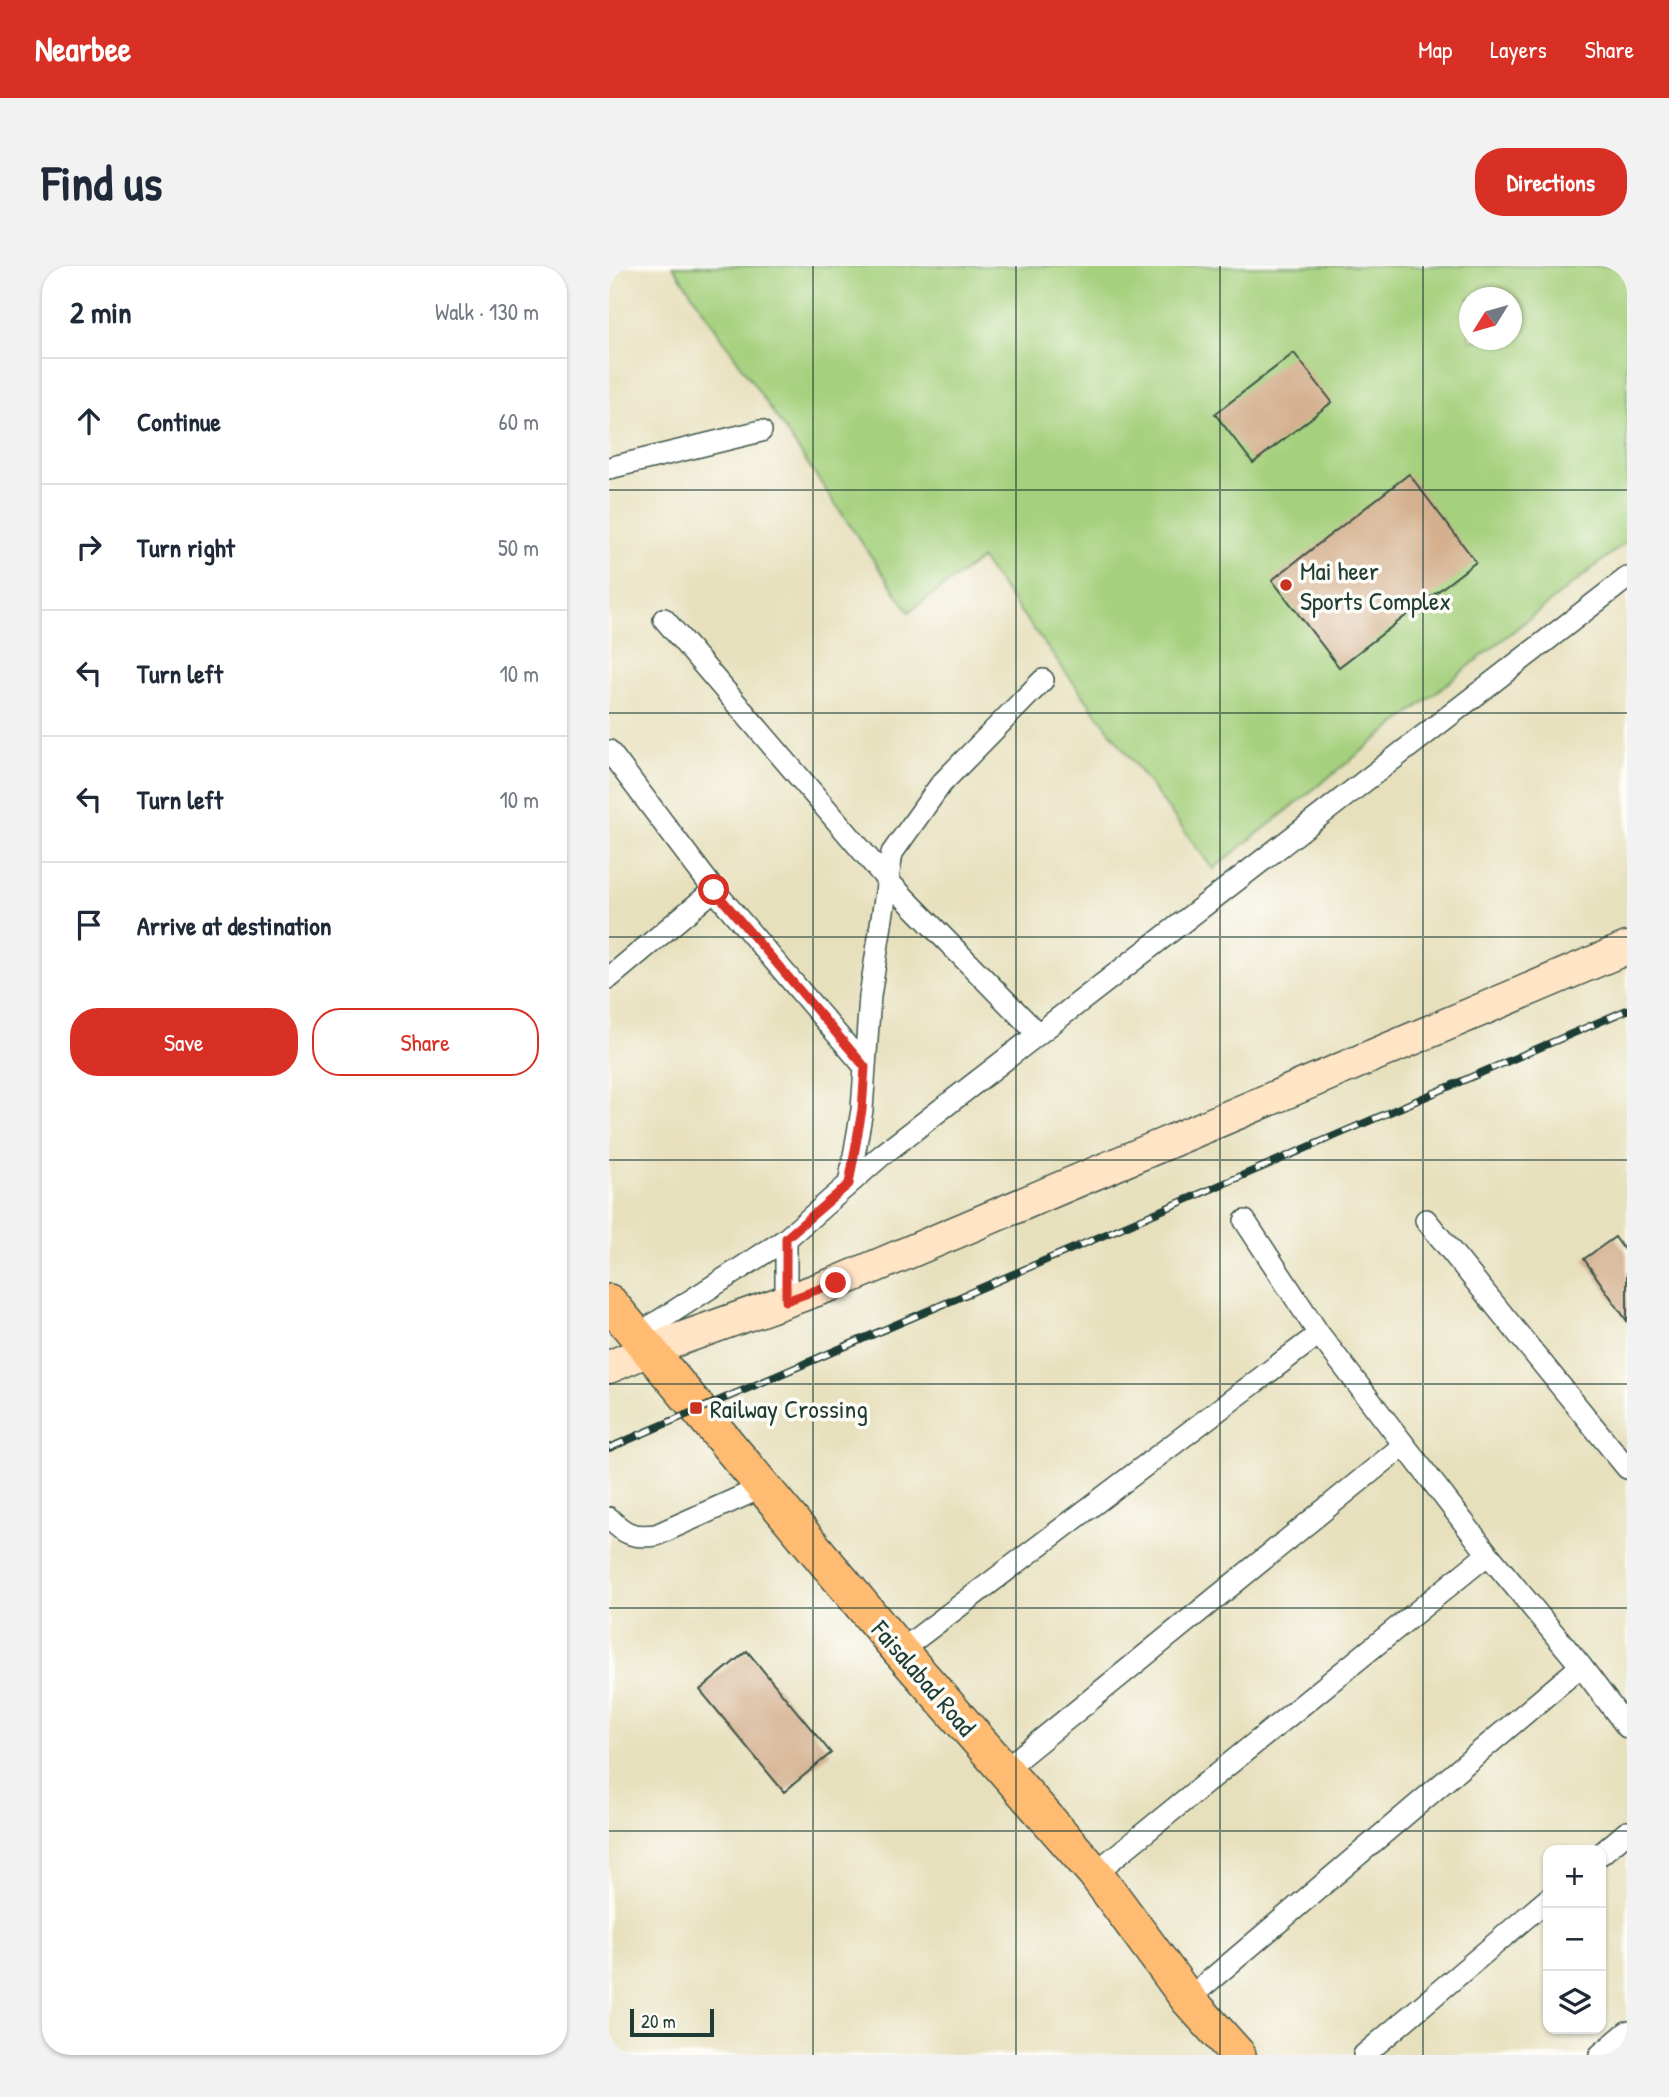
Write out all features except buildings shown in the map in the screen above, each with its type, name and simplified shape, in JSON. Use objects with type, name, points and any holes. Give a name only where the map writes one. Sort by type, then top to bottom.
[{"type":"main road","name":"Faisalabad Road","points":[[609,1302],[900,1651],[1094,1873],[1227,2051]]},
{"type":"street","points":[[609,468],[761,431]]},
{"type":"street","points":[[609,1367],[786,1238],[882,1155],[1627,578]]},
{"type":"street","points":[[664,619],[888,881],[1038,1034]]},
{"type":"street","points":[[849,1184],[862,1110],[870,996],[892,853],[941,784],[1043,680]]},
{"type":"street","points":[[609,751],[714,890],[865,1067]]},
{"type":"street","points":[[609,978],[714,890]]},
{"type":"street","points":[[643,1343],[786,1301],[836,1283],[1627,948]]},
{"type":"street","points":[[1426,1220],[1627,1468]]},
{"type":"street","points":[[1245,1221],[1319,1334],[1488,1554],[1581,1666],[1627,1727]]},
{"type":"street","points":[[786,1238],[786,1301]]},
{"type":"street","points":[[900,1651],[1319,1334]]},
{"type":"street","points":[[1005,1770],[1404,1445]]},
{"type":"street","points":[[609,1518],[625,1532],[639,1537],[656,1535],[763,1487]]},
{"type":"street","points":[[1094,1873],[1488,1554]]},
{"type":"street","points":[[1188,1999],[1581,1666]]},
{"type":"street","points":[[1606,1850],[1627,1832]]},
{"type":"street","points":[[1364,2055],[1543,1903]]},
{"type":"street","points":[[1600,2055],[1627,2032]]},
{"type":"green space","name":"Mai heer Sports Complex","points":[[673,266],[1627,266],[1627,541],[1213,869],[981,559],[909,612]]},
{"type":"railway","points":[[609,1448],[1627,1010]]},
{"type":"place","name":"Mai heer Sports Complex","points":[[1286,585]]},
{"type":"place","name":"Railway Crossing","points":[[696,1408]]},
{"type":"route","points":[[714,890],[865,1067],[862,1110],[849,1184],[786,1238],[786,1301],[836,1283]]}]
